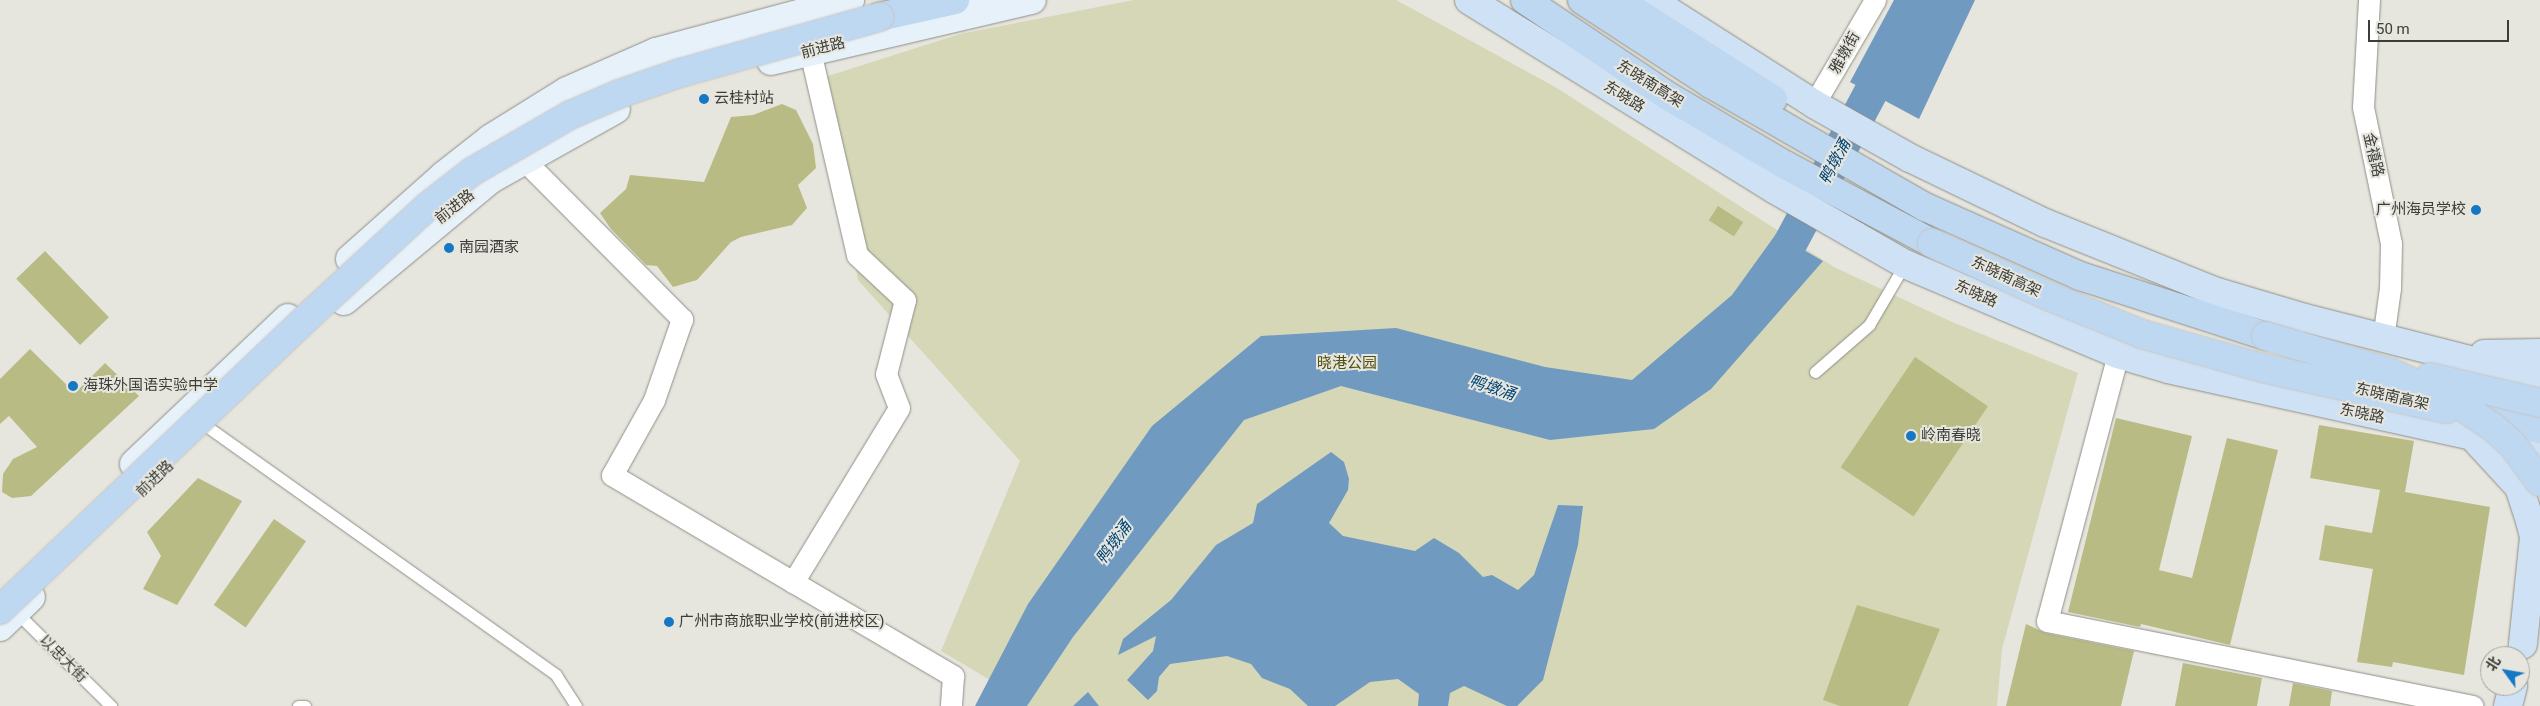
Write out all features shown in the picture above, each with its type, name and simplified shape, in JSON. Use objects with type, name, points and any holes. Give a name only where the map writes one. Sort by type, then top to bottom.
[{"type":"highway","points":[[4,610],[312,312],[428,206],[474,171],[546,127],[619,94],[680,74],[942,0]]},
{"type":"highway","points":[[879,18],[956,0]]},
{"type":"highway","points":[[1507,0],[1627,70]]},
{"type":"highway","name":"东晓南高架","points":[[1525,0],[1668,96],[1787,166],[1932,243],[2046,296],[2142,334],[2263,368],[2540,429]]},
{"type":"highway","name":"东晓南高架","points":[[1582,0],[1719,88],[1925,207],[2037,259],[2160,304],[2266,336],[2540,403]]},
{"type":"highway","points":[[1618,0],[1650,10],[1949,206],[2042,254],[2160,304]]},
{"type":"highway","points":[[2266,336],[2392,373],[2454,401],[2506,438],[2540,482]]},
{"type":"highway","points":[[2446,409],[2540,413]]},
{"type":"main road","name":"前进路","points":[[4,610],[270,371],[295,329],[443,176],[490,139],[566,91],[656,52],[808,4],[850,0]]},
{"type":"main road","name":"前进路","points":[[4,610],[253,350],[295,329],[439,219],[523,159],[595,118],[630,102],[810,51],[1032,0]]},
{"type":"main road","name":"东晓路","points":[[1468,0],[1774,190],[1848,230],[1905,264],[2118,354],[2222,383],[2472,436],[2540,454]]},
{"type":"main road","points":[[1650,10],[1910,158],[2045,223],[2160,270],[2235,297],[2431,352],[2540,378]]},
{"type":"main road","points":[[253,350],[267,346],[275,356],[270,371]]},
{"type":"main road","points":[[2431,352],[2540,353]]},
{"type":"main road","points":[[2472,436],[2518,487],[2534,537],[2521,646]]},
{"type":"main road","points":[[2522,646],[2540,591]]},
{"type":"street","name":"雅墩街","points":[[1821,107],[1875,0]]},
{"type":"street","name":"金禧路","points":[[2368,0],[2363,107],[2391,244],[2390,288],[2383,339]]},
{"type":"street","points":[[794,582],[899,408],[886,374],[905,300],[857,255],[810,51]]},
{"type":"street","points":[[523,159],[682,319],[654,400],[612,475],[953,676],[951,706]]},
{"type":"street","points":[[2413,424],[2431,352]]},
{"type":"street","points":[[2118,354],[2047,621],[2473,706]]},
{"type":"lane","points":[[1815,372],[1869,325],[1905,264]]},
{"type":"lane","points":[[208,428],[556,675],[576,706]]},
{"type":"lane","name":"以忠大街","points":[[4,610],[111,706]]},
{"type":"lane","points":[[298,706],[305,706]]},
{"type":"green space","name":"晓港公园","points":[[1134,0],[1396,0],[1557,88],[1834,267],[1952,322],[2078,373],[2002,649],[1997,706],[1027,706],[1029,703],[941,651],[1020,461],[858,280],[825,77],[960,34]]},
{"type":"water","points":[[1894,0],[1975,0],[1919,119],[1850,82]]},
{"type":"water","points":[[1776,234],[1823,261],[1711,389],[1654,429],[1550,440],[1341,386],[1244,420],[1073,637],[1027,706],[975,706],[1028,604],[1152,426],[1261,336],[1396,328],[1545,367],[1632,380],[1732,295]]},
{"type":"water","points":[[1331,452],[1344,462],[1349,479],[1348,490],[1329,523],[1343,536],[1415,551],[1434,538],[1459,553],[1483,577],[1492,575],[1518,590],[1534,575],[1558,505],[1583,506],[1578,545],[1543,680],[1517,706],[1507,706],[1464,686],[1450,693],[1448,706],[1418,706],[1419,694],[1398,679],[1370,682],[1335,706],[1308,706],[1290,689],[1262,678],[1251,664],[1227,656],[1170,664],[1159,677],[1157,691],[1148,700],[1127,680],[1153,651],[1156,636],[1118,655],[1123,639],[1171,600],[1216,545],[1253,523],[1257,504]]},
{"type":"water","points":[[1088,692],[1099,706],[1073,706]]},
{"type":"building","points":[[782,104],[796,110],[813,144],[816,168],[798,185],[807,208],[792,225],[741,237],[731,242],[697,280],[673,287],[657,266],[646,265],[611,229],[600,213],[626,189],[630,175],[704,182],[731,117],[753,115]]},
{"type":"building","points":[[1718,206],[1743,222],[1734,237],[1709,220]]},
{"type":"building","points":[[45,251],[109,317],[80,345],[16,279]]},
{"type":"building","points":[[30,349],[75,393],[105,363],[139,396],[31,496],[12,498],[2,492],[3,474],[13,459],[37,447],[9,416],[0,424],[0,379]]},
{"type":"building","name":"岭南春晓","points":[[1915,357],[1988,406],[1914,516],[1841,467]]},
{"type":"building","points":[[2116,418],[2192,436],[2159,570],[2192,578],[2227,438],[2278,450],[2230,645],[2141,624],[2140,627],[2068,612]]},
{"type":"building","points":[[2319,425],[2414,441],[2405,492],[2490,507],[2464,675],[2393,662],[2392,667],[2357,662],[2373,569],[2319,560],[2325,525],[2372,533],[2380,490],[2310,478]]},
{"type":"building","points":[[198,478],[242,501],[177,605],[143,589],[161,556],[147,532]]},
{"type":"building","points":[[274,519],[306,541],[246,627],[214,605]]},
{"type":"building","points":[[1857,605],[1940,629],[1908,706],[1840,706],[1823,700]]},
{"type":"building","points":[[2026,624],[2045,633],[2134,651],[2121,706],[2006,706]]},
{"type":"building","points":[[2183,663],[2262,678],[2257,706],[2175,706]]},
{"type":"building","points":[[2293,683],[2332,691],[2330,706],[2289,706]]},
{"type":"waterway","name":"鸭墩涌","points":[[1769,283],[1920,0]]},
{"type":"place","name":"云桂村站","points":[[704,99]]},
{"type":"place","name":"广州海员学校","points":[[2476,210]]},
{"type":"place","name":"南园酒家","points":[[449,248]]},
{"type":"place","name":"海珠外国语实验中学","points":[[73,386]]},
{"type":"place","name":"岭南春晓","points":[[1911,436]]},
{"type":"place","name":"广州市商旅职业学校(前进校区)","points":[[669,622]]}]
